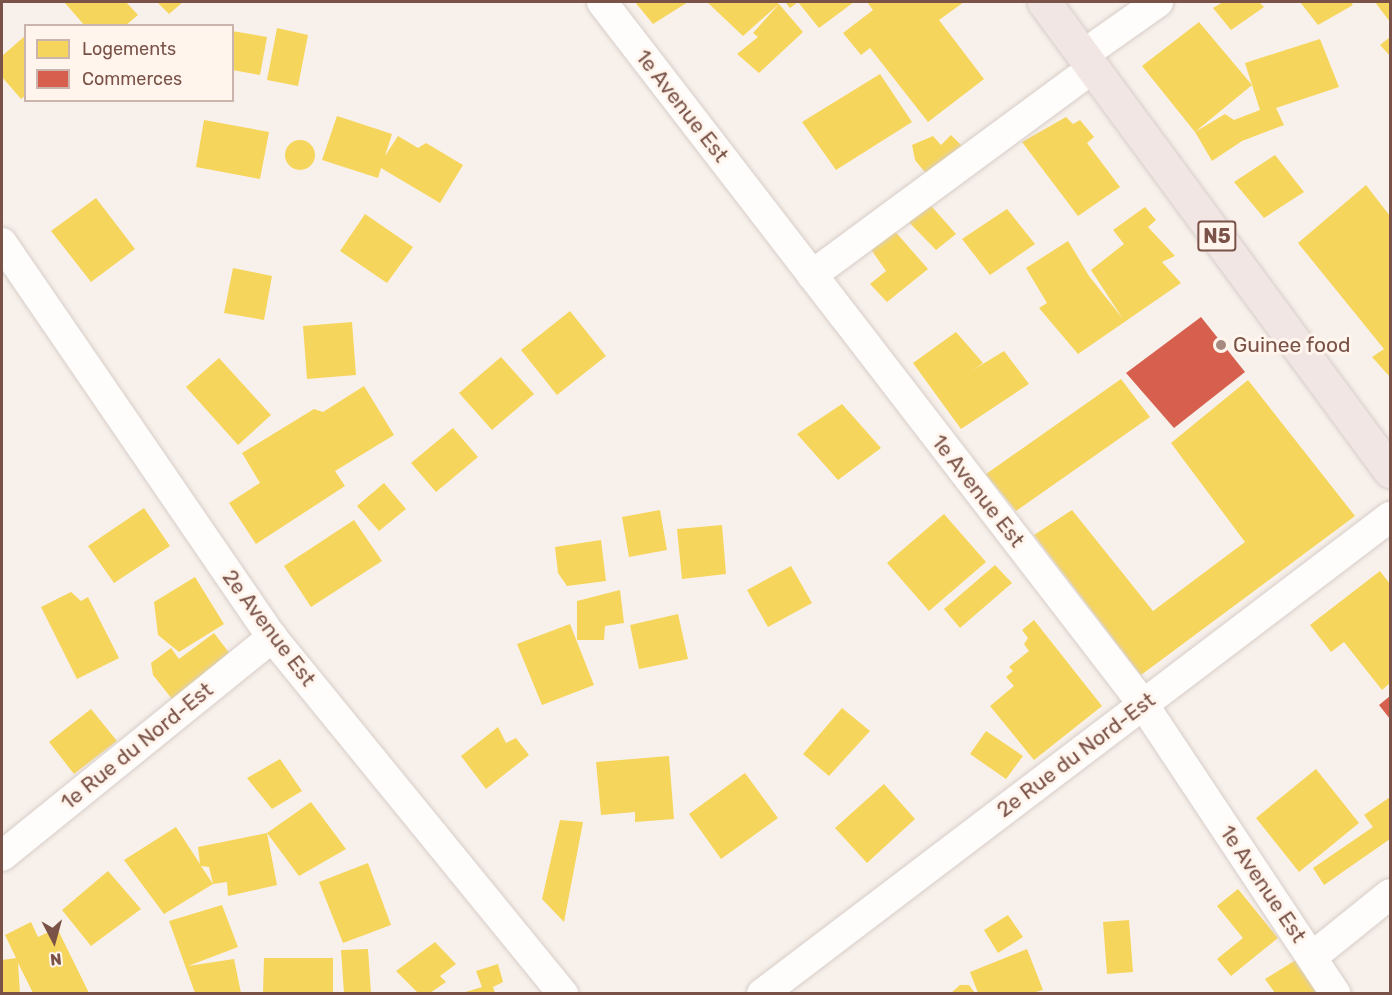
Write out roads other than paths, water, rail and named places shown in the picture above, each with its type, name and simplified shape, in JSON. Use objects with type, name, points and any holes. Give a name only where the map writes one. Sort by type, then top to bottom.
[{"type":"highway","name":"N5","points":[[1044,2],[1390,471]]},
{"type":"street","name":"1e Avenue Est","points":[[602,2],[1143,704],[1336,993]]},
{"type":"street","points":[[812,275],[1088,62],[1158,2]]},
{"type":"street","name":"2e Avenue Est","points":[[2,243],[272,637],[563,993]]},
{"type":"street","name":"2e Rue du Nord-Est","points":[[762,993],[1390,518]]},
{"type":"street","name":"1e Rue du Nord-Est","points":[[2,856],[272,637]]},
{"type":"street","points":[[1312,957],[1390,894]]},
{"type":"place","name":"Guinee food","points":[[1221,345]]}]
